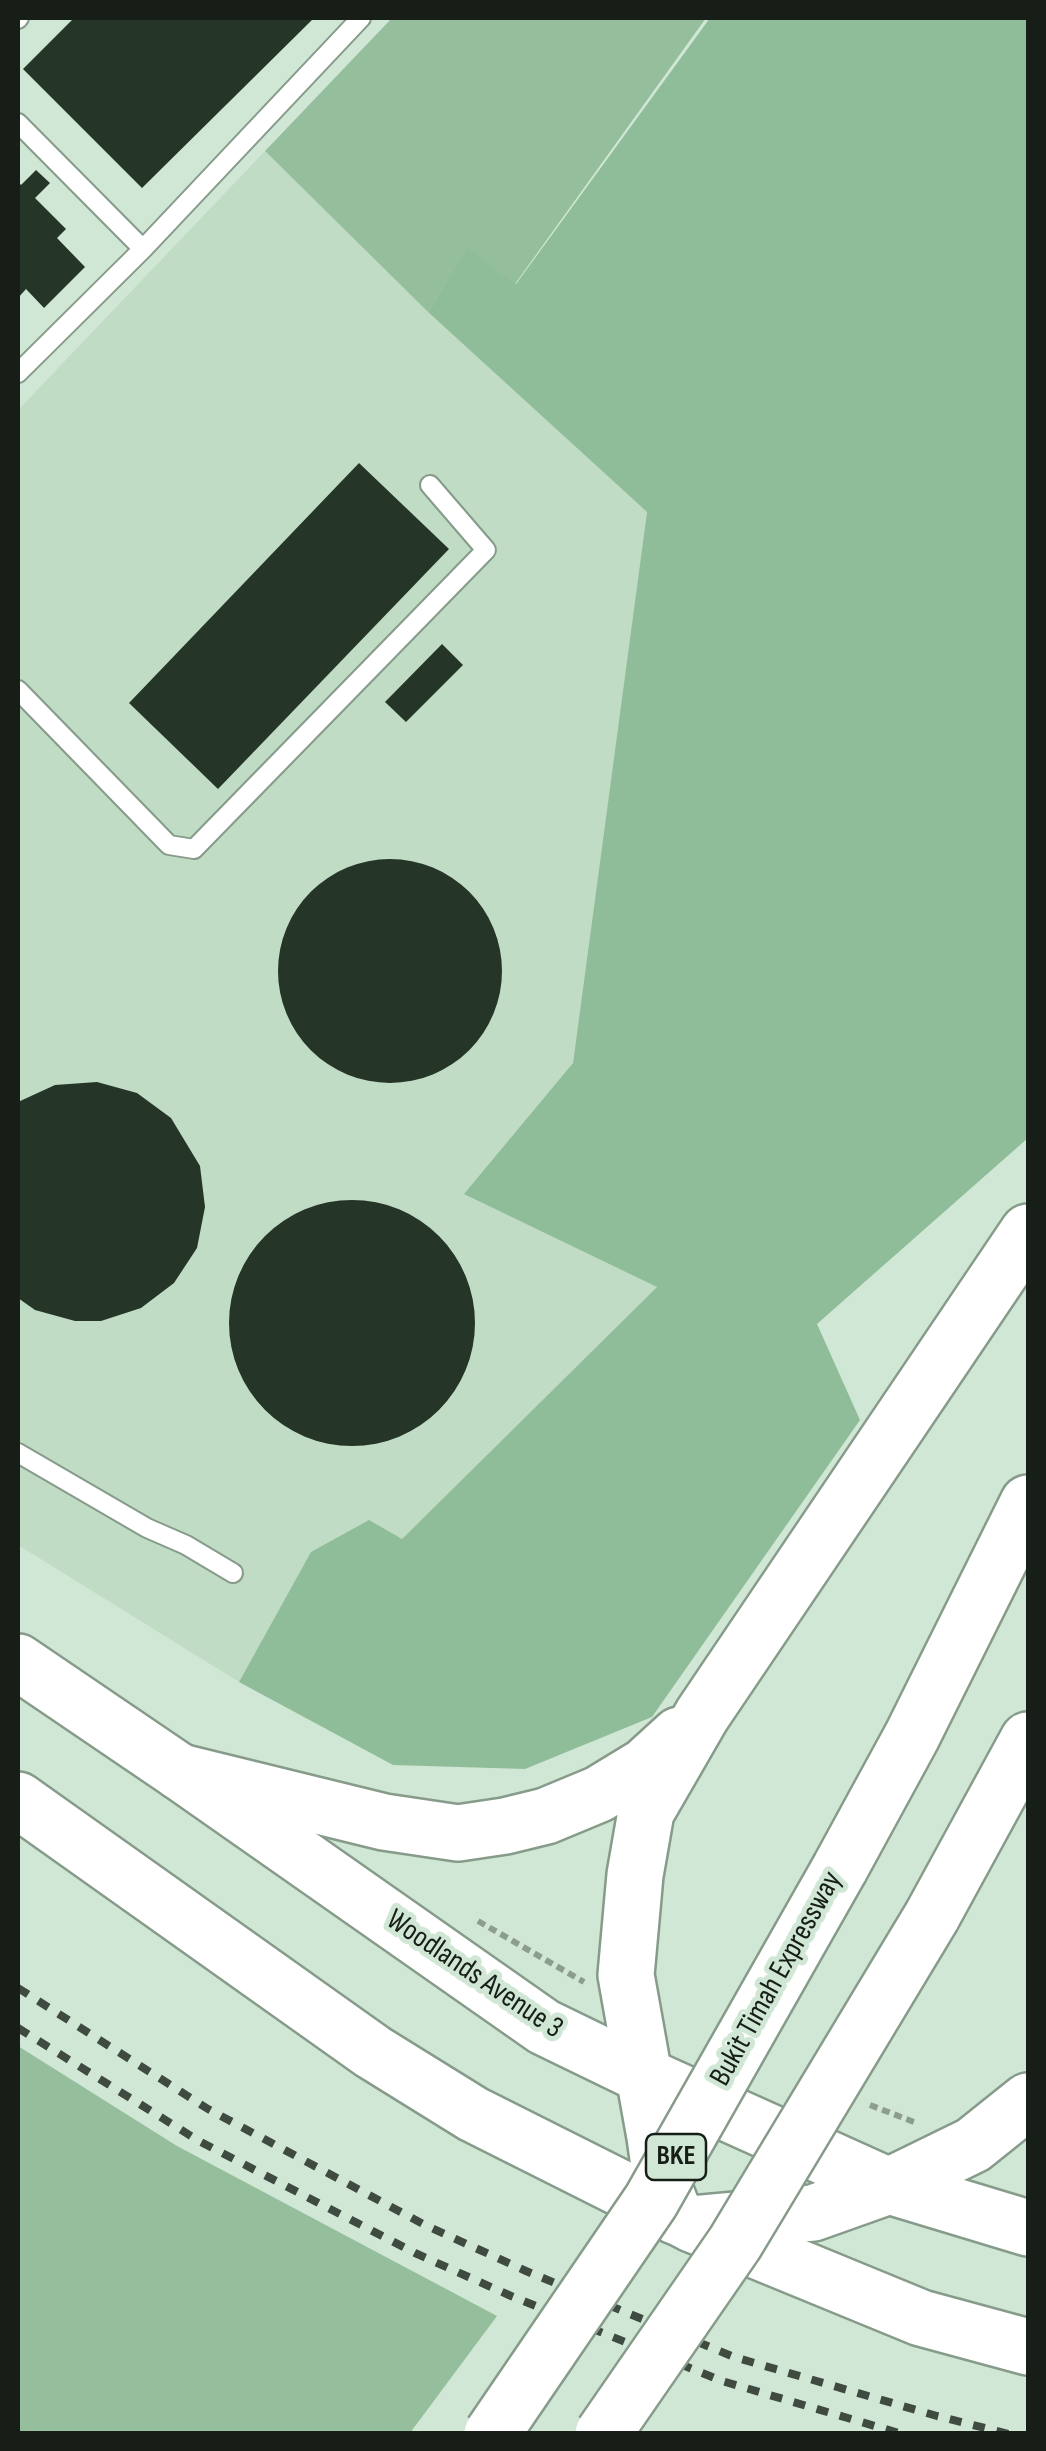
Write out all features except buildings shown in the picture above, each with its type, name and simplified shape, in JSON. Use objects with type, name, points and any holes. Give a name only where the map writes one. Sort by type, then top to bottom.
[{"type":"main road","points":[[684,2220],[661,2180],[626,1975],[635,1874],[646,1812],[702,1715],[1028,1232]]},
{"type":"main road","name":"Bukit Timah Expressway","points":[[492,2434],[652,2201],[912,1736],[1028,1504]]},
{"type":"main road","name":"Woodlands Avenue 3","points":[[18,1662],[544,2027],[890,2186],[1028,2228]]},
{"type":"main road","points":[[180,1772],[384,1822],[458,1832],[546,1816],[598,1794],[645,1766],[702,1715]]},
{"type":"main road","points":[[603,2434],[735,2244],[932,1916],[1028,1740]]},
{"type":"main road","points":[[18,1800],[390,2062],[473,2114],[684,2220],[921,2318],[1028,2347]]},
{"type":"main road","points":[[684,2220],[813,2213],[890,2186],[973,2145],[1028,2101]]},
{"type":"lane","points":[[18,373],[143,249],[361,18]]},
{"type":"lane","points":[[18,123],[143,249]]},
{"type":"lane","points":[[18,690],[169,846],[194,849],[486,550],[430,485]]},
{"type":"lane","points":[[18,1453],[234,1573]]},
{"type":"shaded area","points":[[392,18],[706,18],[515,284],[467,249],[428,312],[265,151]]},
{"type":"shaded area","points":[[710,18],[1028,18],[1028,1138],[817,1324],[860,1420],[652,1717],[525,1769],[393,1765],[239,1682],[311,1552],[369,1520],[402,1539],[657,1287],[464,1194],[573,1063],[647,512],[428,312],[467,248],[516,284]]},
{"type":"shaded area","points":[[265,151],[428,312],[647,512],[573,1063],[469,1189],[657,1287],[402,1539],[312,1552],[239,1682],[18,1545],[18,410]]},
{"type":"shaded area","points":[[18,2046],[177,2146],[497,2316],[410,2433],[18,2433]]},
{"type":"railway","points":[[18,1988],[208,2109],[425,2225],[526,2271],[734,2357],[1009,2434]]},
{"type":"railway","points":[[18,2028],[199,2141],[415,2253],[722,2381],[902,2434]]}]
